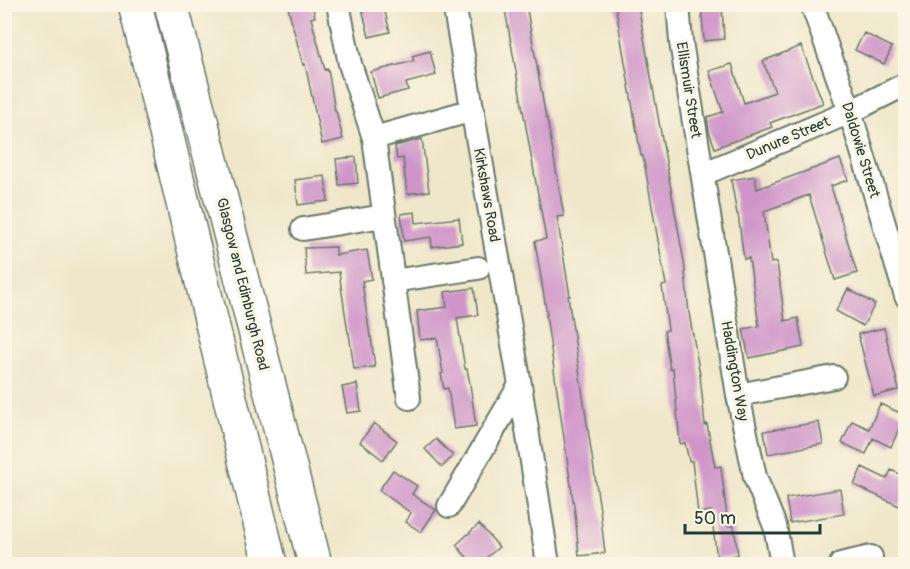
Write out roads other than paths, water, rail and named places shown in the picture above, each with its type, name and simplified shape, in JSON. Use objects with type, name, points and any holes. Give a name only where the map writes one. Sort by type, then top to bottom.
[{"type":"highway","points":[[135,4],[270,564]]},
{"type":"highway","name":"Glasgow and Edinburgh Road","points":[[171,4],[315,564]]},
{"type":"street","points":[[338,4],[350,64],[374,138],[409,398]]},
{"type":"street","name":"Kirkshaws Road","points":[[454,4],[520,385],[548,564]]},
{"type":"street","name":"Ellismuir Street","points":[[678,4],[681,42],[703,174]]},
{"type":"street","name":"Daldowie Street","points":[[812,4],[850,112],[906,296]]},
{"type":"street","name":"Dunure Street","points":[[703,174],[850,112],[906,84]]},
{"type":"street","points":[[374,138],[473,110]]},
{"type":"street","name":"Haddington Way","points":[[703,174],[738,395],[755,477],[775,526],[782,564]]},
{"type":"street","points":[[303,229],[384,216]]},
{"type":"street","points":[[393,280],[477,268]]},
{"type":"street","points":[[738,395],[834,377]]},
{"type":"street","points":[[449,506],[520,385]]},
{"type":"street","points":[[842,564],[871,557]]}]
